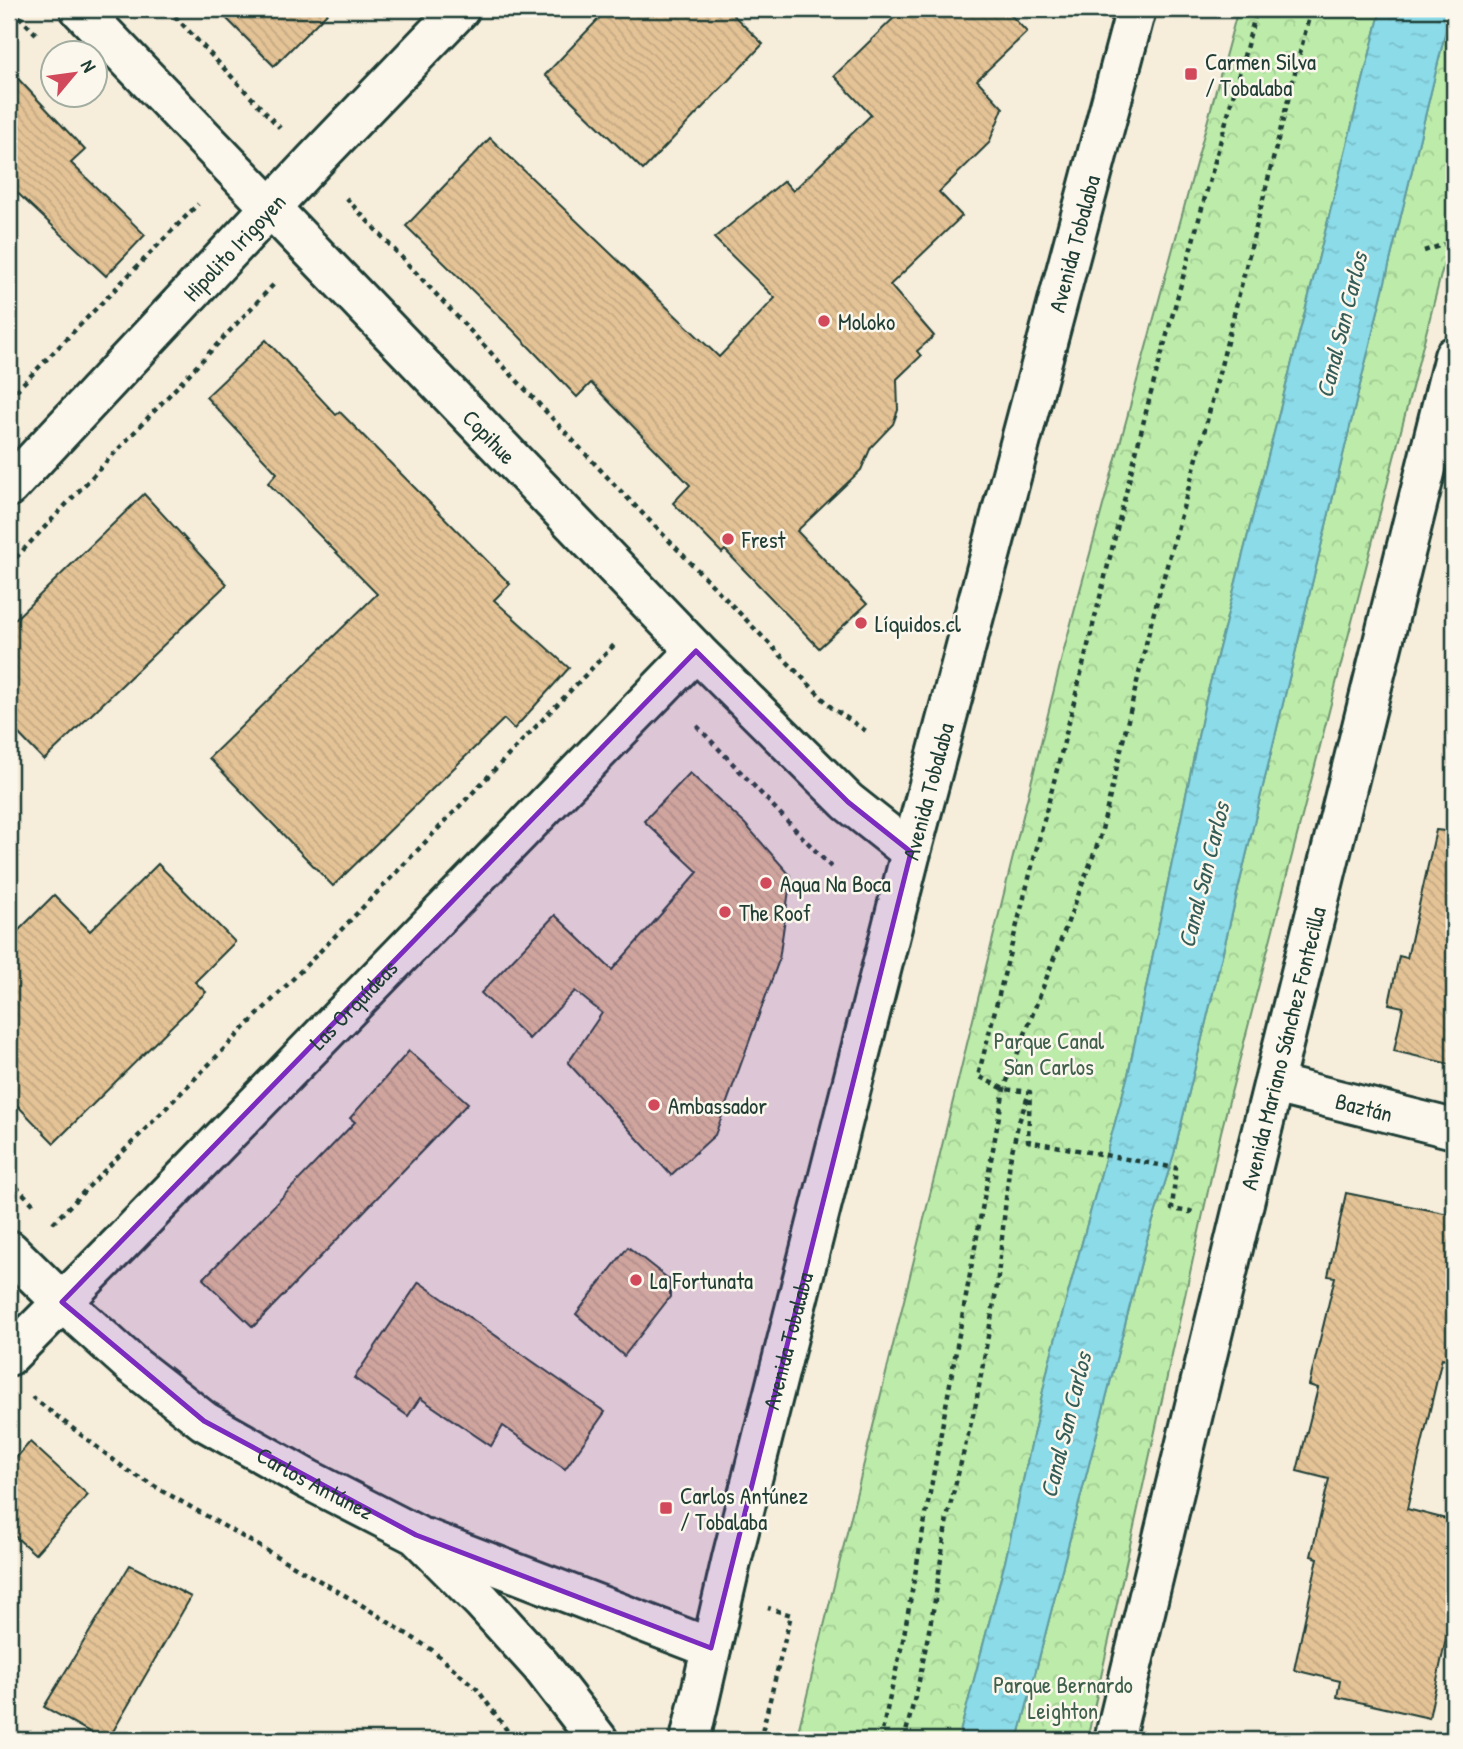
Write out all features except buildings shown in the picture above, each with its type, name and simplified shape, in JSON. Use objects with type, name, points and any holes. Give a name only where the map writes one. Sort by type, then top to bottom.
[{"type":"street","name":"Copihue","points":[[79,9],[695,651],[848,802],[911,852]]},
{"type":"street","name":"Hipolito Irigoyen","points":[[9,487],[460,9]]},
{"type":"street","name":"Avenida Tobalaba","points":[[690,1740],[911,852],[1136,9]]},
{"type":"street","name":"Avenida Mariano Sánchez Fontecilla","points":[[1114,1740],[1454,356]]},
{"type":"street","name":"Las Orquídeas","points":[[9,1356],[695,651]]},
{"type":"street","name":"Baztán","points":[[1274,1084],[1454,1129]]},
{"type":"street","name":"Carlos Antúnez","points":[[9,1250],[131,1364],[204,1421],[307,1479],[416,1535],[482,1601],[541,1666],[598,1740]]},
{"type":"street","points":[[416,1535],[711,1648]]},
{"type":"path","points":[[168,9],[620,490],[832,708],[866,731]]},
{"type":"path","points":[[1030,1092],[1004,1089],[978,1076],[1065,741],[1149,400],[1257,9]]},
{"type":"path","points":[[880,1740],[903,1640],[1004,1089],[1100,838],[1151,623],[1205,429],[1311,9]]},
{"type":"path","points":[[9,398],[198,204]]},
{"type":"path","points":[[1424,251],[1454,240]]},
{"type":"path","points":[[9,565],[275,283]]},
{"type":"path","points":[[9,1180],[52,1224],[341,930],[617,642]]},
{"type":"path","points":[[1030,1092],[1028,1141],[1176,1168]]},
{"type":"path","points":[[904,1740],[935,1600],[947,1518],[976,1403],[997,1286],[1010,1160],[1018,1125],[1030,1092]]},
{"type":"path","points":[[26,1391],[128,1471],[360,1604],[432,1650],[477,1689],[514,1740]]},
{"type":"path","points":[[760,1740],[791,1615]]},
{"type":"highlighted area","points":[[696,651],[848,802],[911,852],[711,1648],[416,1535],[204,1421],[62,1302]]},
{"type":"green space","name":"Parque Canal San Carlos","points":[[1238,9],[1381,9],[1205,703],[1128,1075],[1050,1359],[1005,1562],[958,1740],[796,1740],[1063,653]]},
{"type":"green space","name":"Parque Bernardo Leighton","points":[[1451,9],[1454,9],[1454,224],[1221,1132],[1087,1740],[1018,1740],[1146,1243],[1174,1154]]},
{"type":"water","name":"Canal San Carlos","points":[[1381,9],[1451,9],[1174,1154],[1146,1243],[1018,1740],[958,1740],[1005,1562],[1050,1359],[1128,1075],[1205,703]]},
{"type":"place","name":"Carmen Silva / Tobalaba","points":[[1191,74]]},
{"type":"place","name":"Moloko","points":[[824,321]]},
{"type":"place","name":"Frest","points":[[728,539]]},
{"type":"place","name":"Líquidos.cl","points":[[861,623]]},
{"type":"place","name":"Aqua Na Boca","points":[[766,883]]},
{"type":"place","name":"The Roof","points":[[725,912]]},
{"type":"place","name":"Ambassador","points":[[654,1105]]},
{"type":"place","name":"La Fortunata","points":[[636,1280]]},
{"type":"place","name":"Carlos Antúnez / Tobalaba","points":[[666,1508]]}]
